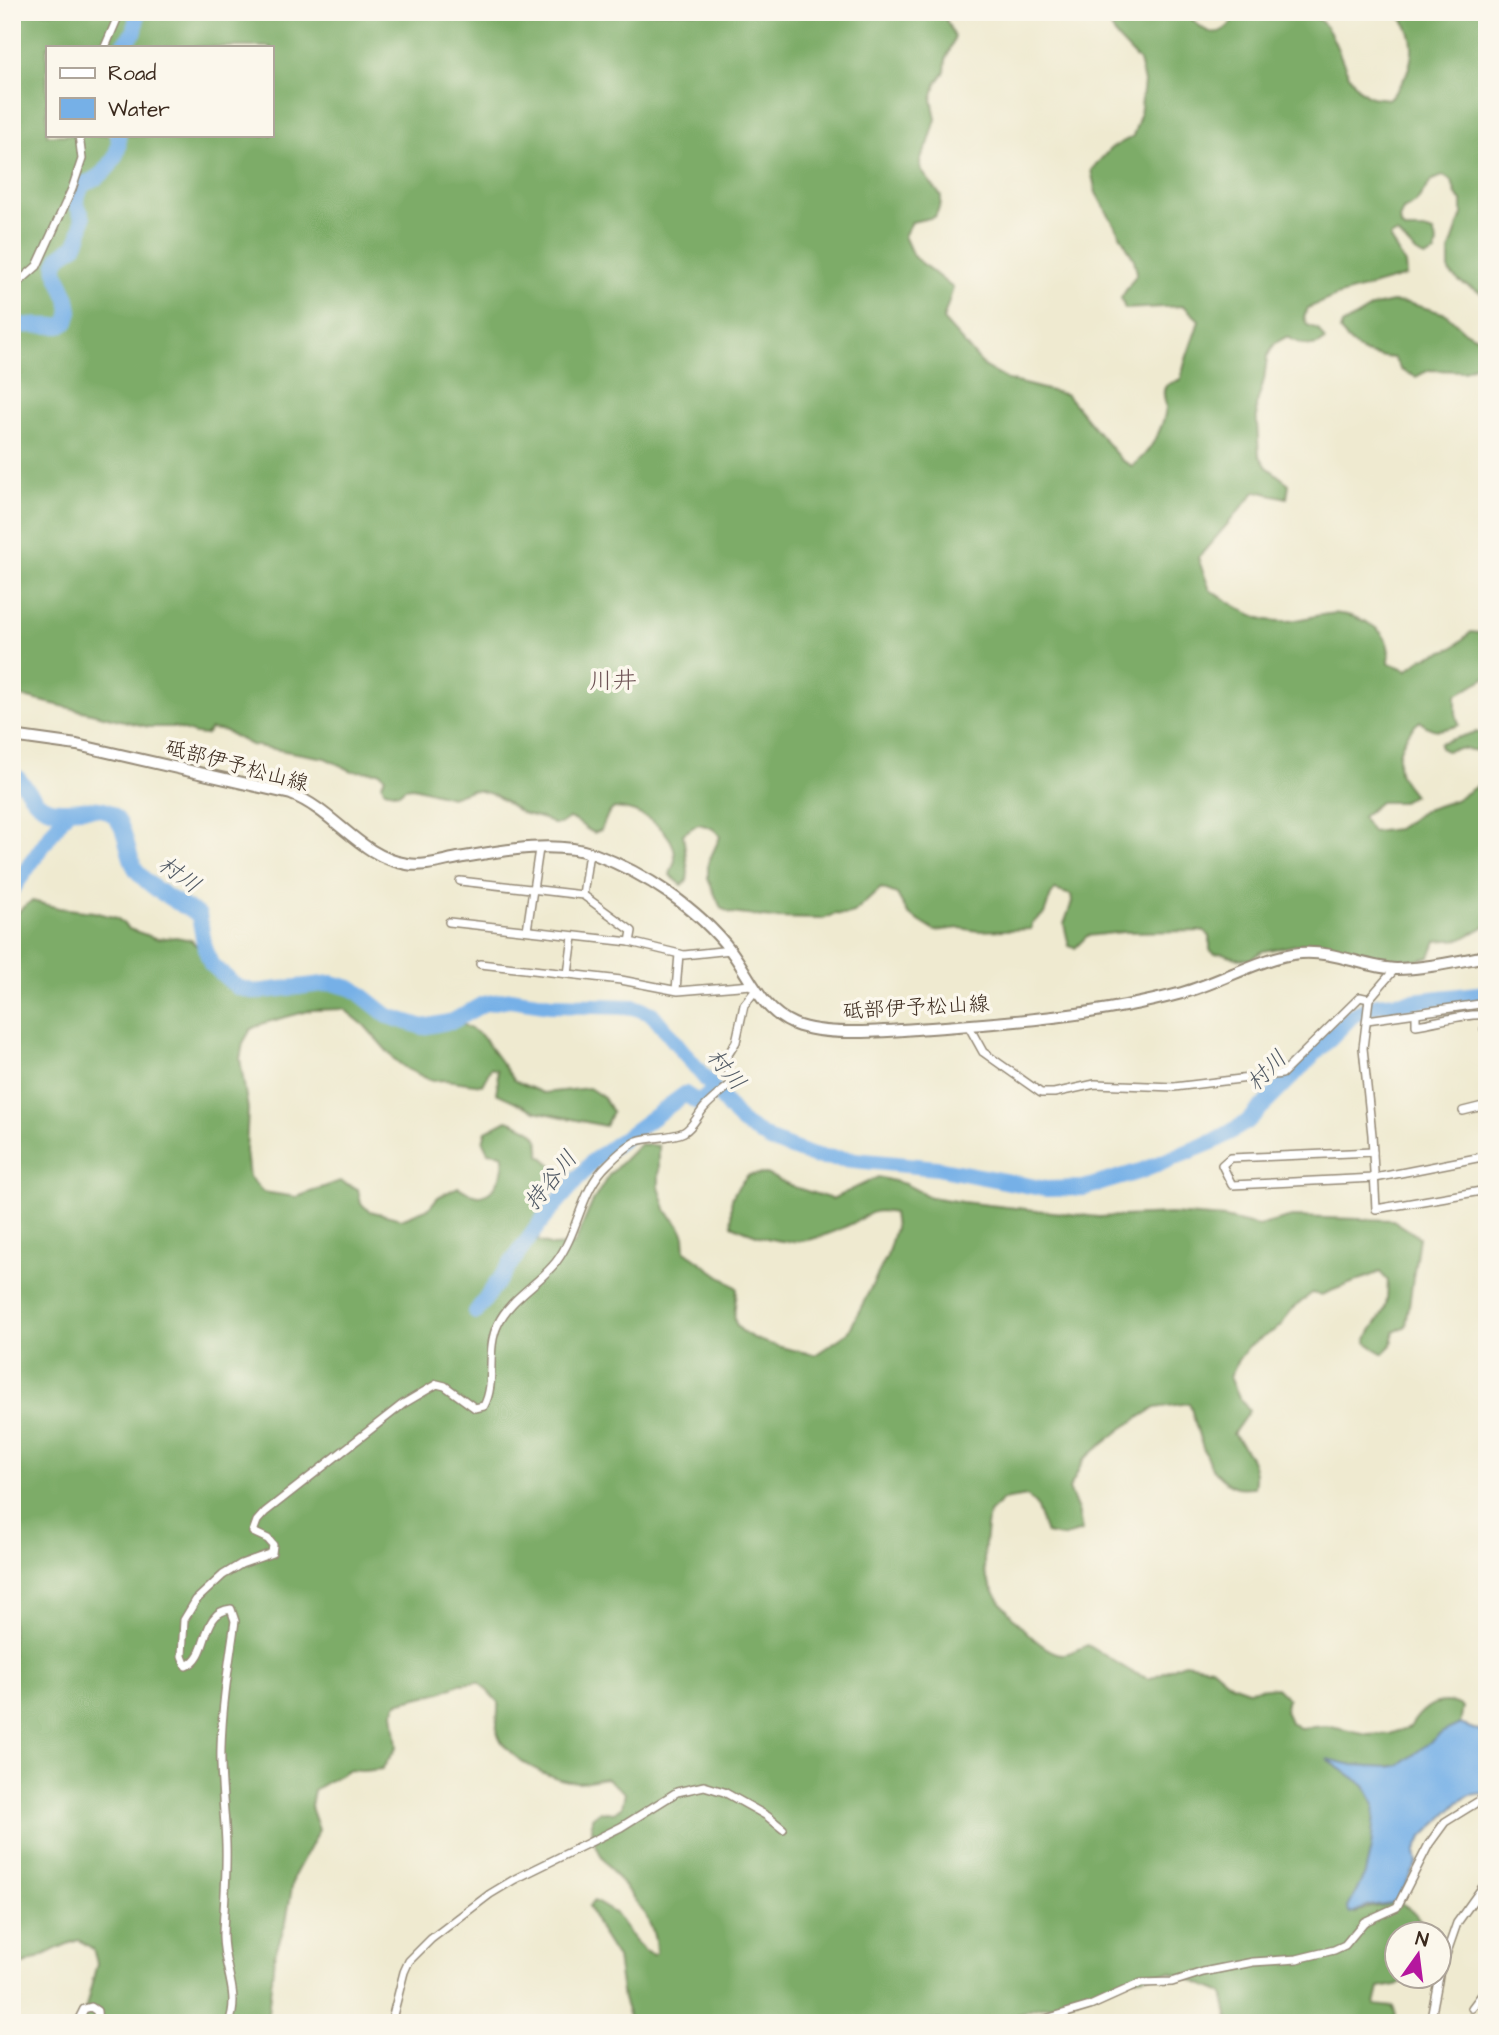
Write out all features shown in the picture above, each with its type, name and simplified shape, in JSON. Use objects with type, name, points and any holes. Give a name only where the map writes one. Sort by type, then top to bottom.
[{"type":"main road","name":"砥部伊予松山線","points":[[12,736],[77,745],[291,794],[330,816],[369,850],[409,865],[508,850],[589,852],[618,863],[684,904],[730,950],[753,988],[773,1011],[796,1024],[830,1030],[868,1032],[968,1025],[1125,1007],[1201,988],[1271,960],[1298,953],[1324,953],[1395,969],[1487,956]]},
{"type":"street","points":[[105,46],[120,12]]},
{"type":"street","points":[[12,288],[37,266],[72,189],[82,159],[79,136]]},
{"type":"street","points":[[527,930],[539,849]]},
{"type":"street","points":[[583,895],[589,852]]},
{"type":"street","points":[[460,881],[583,895],[632,931],[630,942]]},
{"type":"street","points":[[449,922],[630,942],[684,955],[730,950]]},
{"type":"street","points":[[568,974],[573,937]]},
{"type":"street","points":[[676,990],[679,954]]},
{"type":"street","points":[[229,2023],[234,1998],[223,1950],[226,1842],[221,1749],[223,1707],[236,1621],[231,1609],[223,1609],[216,1615],[204,1636],[198,1657],[193,1664],[186,1666],[181,1656],[181,1642],[186,1615],[205,1590],[223,1575],[241,1564],[272,1553],[273,1545],[268,1539],[253,1532],[257,1521],[265,1512],[402,1404],[436,1384],[445,1386],[475,1408],[484,1406],[489,1398],[490,1349],[500,1319],[507,1309],[548,1273],[560,1257],[575,1230],[588,1192],[607,1164],[636,1142],[670,1137],[687,1131],[706,1106],[732,1083],[724,1061],[736,1042],[744,1005],[753,988],[676,990],[621,980],[480,964]]},
{"type":"street","points":[[1395,969],[1370,999],[1363,1048],[1376,1209],[1487,1190]]},
{"type":"street","points":[[968,1025],[983,1052],[1041,1093],[1054,1093],[1095,1084],[1174,1087],[1282,1074],[1360,997],[1370,999]]},
{"type":"street","points":[[1367,1018],[1487,1003]]},
{"type":"street","points":[[1416,1013],[1416,1025],[1476,1014],[1487,1015]]},
{"type":"street","points":[[1487,1024],[1484,1029],[1487,1034]]},
{"type":"street","points":[[1463,1111],[1487,1105]]},
{"type":"street","points":[[1373,1152],[1230,1158],[1222,1165],[1232,1185],[1375,1178],[1487,1156]]},
{"type":"street","points":[[391,2023],[404,1972],[410,1961],[431,1939],[490,1894],[515,1879],[621,1827],[677,1792],[704,1786],[724,1791],[767,1815],[783,1829]]},
{"type":"street","points":[[1032,2023],[1090,2007],[1141,1983],[1172,1982],[1203,1972],[1253,1962],[1316,1956],[1345,1945],[1364,1922],[1397,1907],[1429,1844],[1445,1822],[1487,1796]]},
{"type":"street","points":[[1454,1932],[1457,1923],[1487,1881]]},
{"type":"street","points":[[1472,2008],[1487,1988]]},
{"type":"street","points":[[1430,2023],[1436,1990]]},
{"type":"street","points":[[77,2023],[84,2009],[92,2007],[97,2011],[98,2023]]},
{"type":"green space","points":[[12,12],[939,12],[955,37],[946,59],[945,72],[936,84],[932,99],[936,119],[920,160],[921,170],[941,196],[941,203],[935,217],[912,222],[904,236],[913,256],[953,288],[943,320],[985,367],[1008,380],[1067,395],[1121,460],[1132,466],[1144,455],[1158,433],[1166,408],[1165,388],[1181,379],[1199,320],[1184,306],[1125,309],[1121,298],[1137,273],[1134,259],[1096,193],[1091,170],[1110,149],[1133,136],[1140,115],[1144,82],[1139,61],[1117,38],[1103,12],[1186,12],[1203,29],[1214,33],[1227,27],[1241,12],[1276,12],[1305,19],[1314,16],[1330,34],[1346,69],[1360,90],[1371,97],[1388,99],[1404,79],[1412,55],[1409,32],[1394,12],[1487,12],[1487,296],[1460,282],[1449,272],[1449,252],[1462,214],[1462,201],[1456,195],[1452,181],[1443,176],[1432,180],[1416,203],[1403,210],[1400,217],[1401,226],[1405,230],[1425,230],[1433,233],[1437,243],[1435,253],[1426,257],[1414,251],[1397,234],[1391,236],[1390,239],[1405,264],[1406,276],[1336,296],[1308,308],[1304,317],[1307,325],[1318,329],[1325,340],[1320,344],[1306,345],[1286,337],[1275,343],[1267,357],[1264,380],[1256,406],[1259,455],[1267,467],[1289,484],[1287,498],[1256,491],[1198,558],[1210,590],[1246,612],[1261,619],[1283,621],[1331,614],[1357,618],[1373,626],[1384,637],[1389,663],[1407,670],[1423,658],[1453,648],[1471,632],[1487,634],[1487,677],[1456,695],[1459,725],[1434,729],[1420,721],[1403,743],[1399,771],[1414,795],[1402,802],[1380,802],[1362,817],[1372,832],[1397,829],[1425,810],[1455,800],[1483,782],[1487,774],[1487,853],[1480,857],[1487,864],[1487,925],[1462,939],[1436,941],[1430,957],[1417,960],[1381,958],[1318,941],[1263,951],[1250,959],[1239,959],[1222,953],[1215,954],[1210,950],[1210,937],[1206,932],[1198,931],[1123,932],[1087,936],[1075,948],[1069,946],[1064,924],[1072,902],[1071,895],[1055,890],[1044,914],[1032,923],[1031,929],[978,931],[960,928],[935,931],[908,914],[897,894],[881,888],[854,913],[835,914],[823,919],[772,918],[731,913],[721,908],[708,879],[708,863],[720,837],[714,829],[705,826],[698,824],[683,834],[688,872],[687,881],[682,885],[670,875],[675,859],[670,839],[655,823],[635,812],[614,808],[608,814],[601,830],[594,833],[569,818],[560,824],[553,824],[522,813],[495,795],[480,791],[471,790],[451,797],[413,787],[405,788],[399,793],[384,790],[382,784],[385,777],[380,772],[352,771],[325,758],[251,745],[225,731],[211,729],[205,735],[174,727],[149,727],[12,692]]},
{"type":"green space","points":[[1392,302],[1408,303],[1446,314],[1464,331],[1487,342],[1487,363],[1477,364],[1464,371],[1429,370],[1416,377],[1401,370],[1394,358],[1369,354],[1358,349],[1340,331],[1342,325],[1374,306]]},
{"type":"green space","points":[[1476,732],[1487,735],[1487,765],[1481,752],[1464,749],[1446,751],[1440,748],[1440,743]]},
{"type":"green space","points":[[32,901],[59,908],[94,912],[117,918],[129,929],[158,939],[176,937],[191,940],[200,949],[207,969],[234,992],[253,999],[333,988],[354,995],[384,1017],[431,1031],[462,1024],[481,1035],[515,1081],[543,1093],[589,1088],[604,1098],[612,1112],[605,1126],[535,1111],[496,1093],[497,1070],[491,1068],[482,1085],[432,1081],[407,1069],[394,1059],[365,1026],[344,1009],[312,1010],[251,1029],[243,1043],[240,1059],[248,1109],[246,1151],[249,1177],[263,1192],[297,1197],[340,1181],[358,1189],[361,1204],[370,1211],[401,1219],[429,1208],[438,1197],[458,1187],[479,1196],[495,1186],[503,1166],[502,1154],[488,1152],[483,1142],[486,1131],[507,1120],[527,1128],[536,1136],[540,1155],[552,1165],[557,1178],[549,1196],[538,1241],[552,1246],[574,1245],[593,1201],[609,1175],[640,1144],[659,1146],[659,1187],[667,1212],[679,1225],[684,1236],[685,1251],[737,1288],[735,1321],[739,1328],[758,1340],[783,1348],[815,1355],[848,1333],[887,1256],[895,1228],[893,1213],[872,1213],[836,1231],[806,1240],[792,1242],[764,1238],[732,1225],[732,1197],[748,1175],[766,1174],[794,1187],[832,1199],[878,1177],[905,1184],[930,1197],[962,1202],[1098,1217],[1171,1214],[1225,1218],[1258,1226],[1292,1217],[1393,1220],[1419,1237],[1406,1326],[1394,1332],[1392,1345],[1383,1354],[1366,1342],[1387,1302],[1388,1281],[1380,1272],[1321,1295],[1312,1293],[1290,1311],[1281,1326],[1249,1346],[1238,1360],[1230,1377],[1249,1411],[1233,1434],[1253,1465],[1254,1487],[1237,1487],[1216,1473],[1204,1451],[1189,1403],[1155,1408],[1123,1428],[1084,1459],[1069,1489],[1078,1510],[1082,1531],[1062,1537],[1046,1534],[1036,1505],[1027,1496],[1003,1500],[989,1513],[984,1560],[989,1583],[1005,1608],[1028,1634],[1052,1651],[1065,1654],[1088,1645],[1132,1672],[1149,1679],[1184,1663],[1211,1667],[1231,1684],[1248,1690],[1276,1687],[1288,1699],[1285,1711],[1290,1722],[1300,1728],[1327,1726],[1367,1735],[1390,1734],[1410,1727],[1426,1708],[1433,1705],[1447,1702],[1463,1707],[1460,1724],[1443,1732],[1400,1765],[1353,1765],[1328,1760],[1365,1786],[1375,1805],[1371,1848],[1365,1874],[1348,1908],[1355,1913],[1397,1901],[1420,1920],[1384,1920],[1384,1987],[1379,1988],[1375,2005],[1393,2007],[1396,2015],[1392,2023],[1230,2023],[1223,1993],[1171,1972],[1126,1979],[1072,2001],[1033,2009],[994,2023],[954,2023],[931,2019],[927,2023],[631,2023],[623,1999],[617,1958],[600,1931],[589,1906],[594,1901],[616,1914],[645,1951],[653,1955],[656,1953],[646,1916],[610,1869],[593,1836],[592,1818],[600,1811],[614,1813],[622,1807],[625,1793],[606,1778],[568,1781],[543,1773],[518,1758],[508,1750],[497,1730],[498,1702],[479,1682],[459,1684],[441,1692],[397,1703],[393,1712],[397,1747],[382,1769],[348,1770],[314,1790],[311,1807],[319,1830],[294,1876],[286,1922],[274,1957],[267,2023],[179,2023],[162,2019],[160,2023],[82,2023],[97,1963],[93,1949],[79,1940],[12,1968],[12,936],[18,912]]},
{"type":"water","points":[[1460,1724],[1487,1734],[1487,1790],[1470,1795],[1459,1802],[1422,1838],[1415,1852],[1417,1864],[1397,1901],[1349,1913],[1348,1908],[1365,1874],[1371,1848],[1375,1805],[1365,1786],[1327,1759],[1353,1765],[1400,1765],[1443,1732]]},
{"type":"waterway","points":[[123,46],[135,31],[137,12]]},
{"type":"waterway","points":[[12,325],[60,326],[67,322],[70,311],[68,299],[56,271],[56,264],[60,256],[75,246],[80,235],[83,218],[75,201],[83,184],[98,177],[110,165],[117,151],[118,136]]},
{"type":"waterway","name":"村川","points":[[12,773],[38,803],[50,809],[100,809],[114,816],[121,826],[134,866],[139,873],[163,894],[199,915],[211,964],[237,987],[255,992],[332,983],[354,989],[388,1016],[423,1027],[453,1021],[483,1004],[510,999],[551,1005],[634,1007],[652,1014],[742,1123],[770,1140],[813,1156],[937,1168],[1046,1189],[1084,1188],[1141,1171],[1217,1140],[1247,1122],[1353,1015],[1377,1005],[1487,993]]},
{"type":"waterway","points":[[12,890],[68,810]]},
{"type":"waterway","name":"持谷川","points":[[476,1312],[543,1219],[593,1161],[685,1094],[699,1103],[714,1090]]},
{"type":"district","name":"川井","points":[[613,680]]}]
